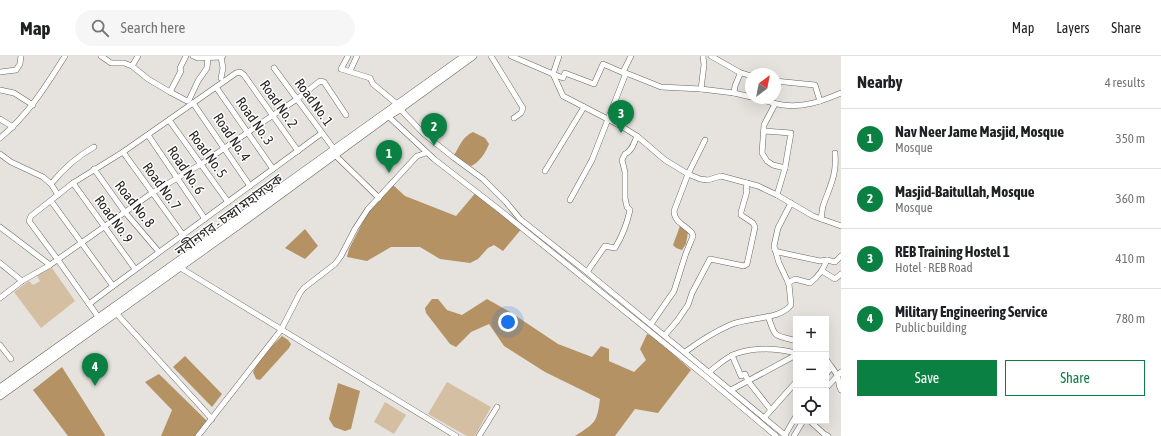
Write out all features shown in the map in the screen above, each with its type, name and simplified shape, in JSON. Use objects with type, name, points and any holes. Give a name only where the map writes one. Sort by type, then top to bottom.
[{"type":"highway","name":"নবীনগর - চন্দ্রা মহাসড়ক","points":[[0,396],[245,221],[334,152],[388,116],[464,56]]},
{"type":"highway","name":"নবীনগর - চন্দ্রা মহাসড়ক","points":[[0,388],[398,107],[473,56]]},
{"type":"street","points":[[0,72],[16,70],[20,64],[21,56]]},
{"type":"street","points":[[0,138],[13,127],[33,105],[45,89],[65,56]]},
{"type":"street","points":[[101,56],[111,62],[124,63],[132,66],[148,79],[187,101],[207,68],[208,58]]},
{"type":"street","points":[[132,66],[138,56]]},
{"type":"street","points":[[170,92],[181,71],[180,68],[186,56]]},
{"type":"street","points":[[193,56],[198,58],[222,57],[223,68],[221,78]]},
{"type":"street","points":[[348,56],[341,69],[370,78],[372,84],[398,107],[424,134],[483,179],[506,202],[520,219],[665,335],[785,435],[793,421]]},
{"type":"street","points":[[350,72],[357,56]]},
{"type":"street","points":[[490,56],[523,108],[521,113],[514,118]]},
{"type":"street","points":[[511,56],[563,78],[565,73],[594,84],[603,64],[661,87],[702,89],[745,96]]},
{"type":"street","points":[[559,56],[553,74],[563,96],[622,126],[637,136],[665,160],[688,174],[700,179],[708,180],[721,176],[768,190],[812,216],[841,226]]},
{"type":"street","points":[[570,200],[592,160],[610,116],[631,56]]},
{"type":"street","points":[[702,89],[704,65],[703,56]]},
{"type":"street","points":[[711,56],[745,74]]},
{"type":"street","name":"Road No. 1","points":[[274,68],[322,133],[334,152],[379,198]]},
{"type":"street","name":"Road No. 2","points":[[216,87],[236,73],[240,72],[244,75],[298,151]]},
{"type":"street","points":[[734,93],[740,72]]},
{"type":"street","points":[[781,81],[815,84],[820,101]]},
{"type":"street","points":[[0,298],[22,281],[58,260],[152,192],[201,164],[273,116],[316,83],[324,82],[346,115]]},
{"type":"street","points":[[99,318],[29,221],[31,216],[73,183],[123,152],[216,87]]},
{"type":"street","name":"Road No. 3","points":[[216,87],[274,169]]},
{"type":"street","points":[[0,90],[14,93],[33,105]]},
{"type":"street","points":[[785,168],[773,165],[767,161],[762,153],[764,125],[775,104],[801,106],[841,93]]},
{"type":"street","name":"Road No. 4","points":[[193,103],[250,186]]},
{"type":"street","points":[[545,171],[584,107]]},
{"type":"street","points":[[388,116],[426,153],[631,315],[776,436]]},
{"type":"street","points":[[0,119],[13,127]]},
{"type":"street","name":"Road No. 5","points":[[169,120],[228,202]]},
{"type":"street","points":[[764,131],[791,133],[785,168],[777,194]]},
{"type":"street","points":[[89,304],[322,133]]},
{"type":"street","name":"Road No. 6","points":[[148,135],[205,219]]},
{"type":"street","points":[[587,272],[605,246],[615,248],[622,238],[630,210],[627,207],[625,198],[622,160],[624,154],[629,152],[632,148],[637,136]]},
{"type":"street","points":[[651,324],[674,291],[693,236],[688,229],[676,220],[674,211],[688,174],[705,140]]},
{"type":"street","points":[[50,184],[77,157],[94,146]]},
{"type":"street","name":"Road No. 7","points":[[123,152],[183,235]]},
{"type":"street","points":[[198,436],[281,330],[304,288],[335,264],[368,209],[417,156],[426,153]]},
{"type":"street","points":[[821,219],[822,208],[834,178],[836,164],[835,153]]},
{"type":"street","points":[[0,154],[12,162],[43,176],[58,195]]},
{"type":"street","name":"Road No. 8","points":[[94,169],[124,211],[158,252]]},
{"type":"street","name":"Road No. 9","points":[[73,183],[135,269]]},
{"type":"street","points":[[665,335],[688,305],[692,293],[710,259],[744,266],[747,264],[755,227],[753,222],[741,214],[747,191],[747,183]]},
{"type":"street","points":[[51,201],[113,286]]},
{"type":"street","points":[[685,352],[710,334],[732,324],[787,311],[791,305],[788,283],[774,246],[778,228],[791,203]]},
{"type":"street","points":[[0,227],[50,265]]},
{"type":"street","points":[[775,250],[778,252],[820,261],[827,260],[836,262],[841,256]]},
{"type":"street","points":[[788,283],[795,279],[810,283],[822,271],[827,260]]},
{"type":"street","points":[[0,263],[22,281]]},
{"type":"street","points":[[179,267],[456,436]]},
{"type":"street","points":[[822,271],[836,279],[841,274]]},
{"type":"street","points":[[116,313],[212,419]]},
{"type":"street","points":[[768,316],[773,332],[778,337],[793,340]]},
{"type":"street","points":[[0,345],[11,359]]},
{"type":"street","points":[[709,372],[732,355],[758,348],[780,349],[793,353]]},
{"type":"street","points":[[732,355],[741,376],[745,374],[748,381],[771,410]]},
{"type":"street","points":[[731,390],[793,356]]},
{"type":"street","points":[[829,364],[831,368],[839,374]]},
{"type":"street","points":[[829,385],[839,374]]},
{"type":"street","points":[[839,374],[838,386],[841,390]]},
{"type":"street","points":[[764,418],[793,385]]},
{"type":"street","points":[[479,436],[497,407]]},
{"type":"street","points":[[794,436],[802,424]]},
{"type":"street","points":[[813,424],[828,436]]},
{"type":"shaded area","points":[[473,132],[485,138],[489,144],[482,157],[471,166],[454,155],[464,139]]},
{"type":"shaded area","points":[[393,185],[405,196],[456,216],[478,190],[523,227],[503,251],[494,245],[488,248],[478,259],[470,263],[440,259],[420,247],[391,247],[367,261],[347,257],[349,249],[367,214]]},
{"type":"shaded area","points":[[680,226],[688,232],[686,244],[682,250],[673,245]]},
{"type":"shaded area","points":[[305,229],[318,246],[305,259],[285,248]]},
{"type":"shaded area","points":[[52,268],[75,301],[41,328],[14,292],[29,281],[33,285],[40,281],[36,274]]},
{"type":"shaded area","points":[[432,299],[438,299],[447,310],[462,315],[487,299],[510,312],[558,344],[592,357],[601,346],[609,349],[609,361],[634,372],[646,360],[640,349],[647,334],[654,337],[691,370],[658,413],[635,409],[615,436],[575,436],[594,422],[598,413],[600,399],[545,372],[504,346],[489,324],[471,332],[456,347],[450,344],[426,313],[425,308]]},
{"type":"shaded area","points":[[282,336],[291,344],[289,348],[260,380],[256,379],[253,372],[256,366],[265,353]]},
{"type":"shaded area","points":[[185,356],[222,394],[212,407],[173,367]]},
{"type":"shaded area","points":[[62,367],[105,435],[104,436],[68,436],[33,390]]},
{"type":"shaded area","points":[[159,374],[208,422],[196,436],[161,436],[172,410],[145,382]]},
{"type":"shaded area","points":[[447,382],[491,407],[475,436],[467,436],[428,414]]},
{"type":"shaded area","points":[[338,383],[360,391],[351,429],[345,431],[334,427],[329,419]]},
{"type":"shaded area","points":[[385,402],[406,415],[394,434],[374,422]]},
{"type":"place","name":"REB Training Hostel 1","points":[[621,133]]},
{"type":"place","name":"Masjid-Baitullah, Mosque","points":[[434,146]]},
{"type":"place","name":"Nav Neer Jame Masjid, Mosque","points":[[389,173]]},
{"type":"place","name":"Military Engineering Service","points":[[95,386]]}]
